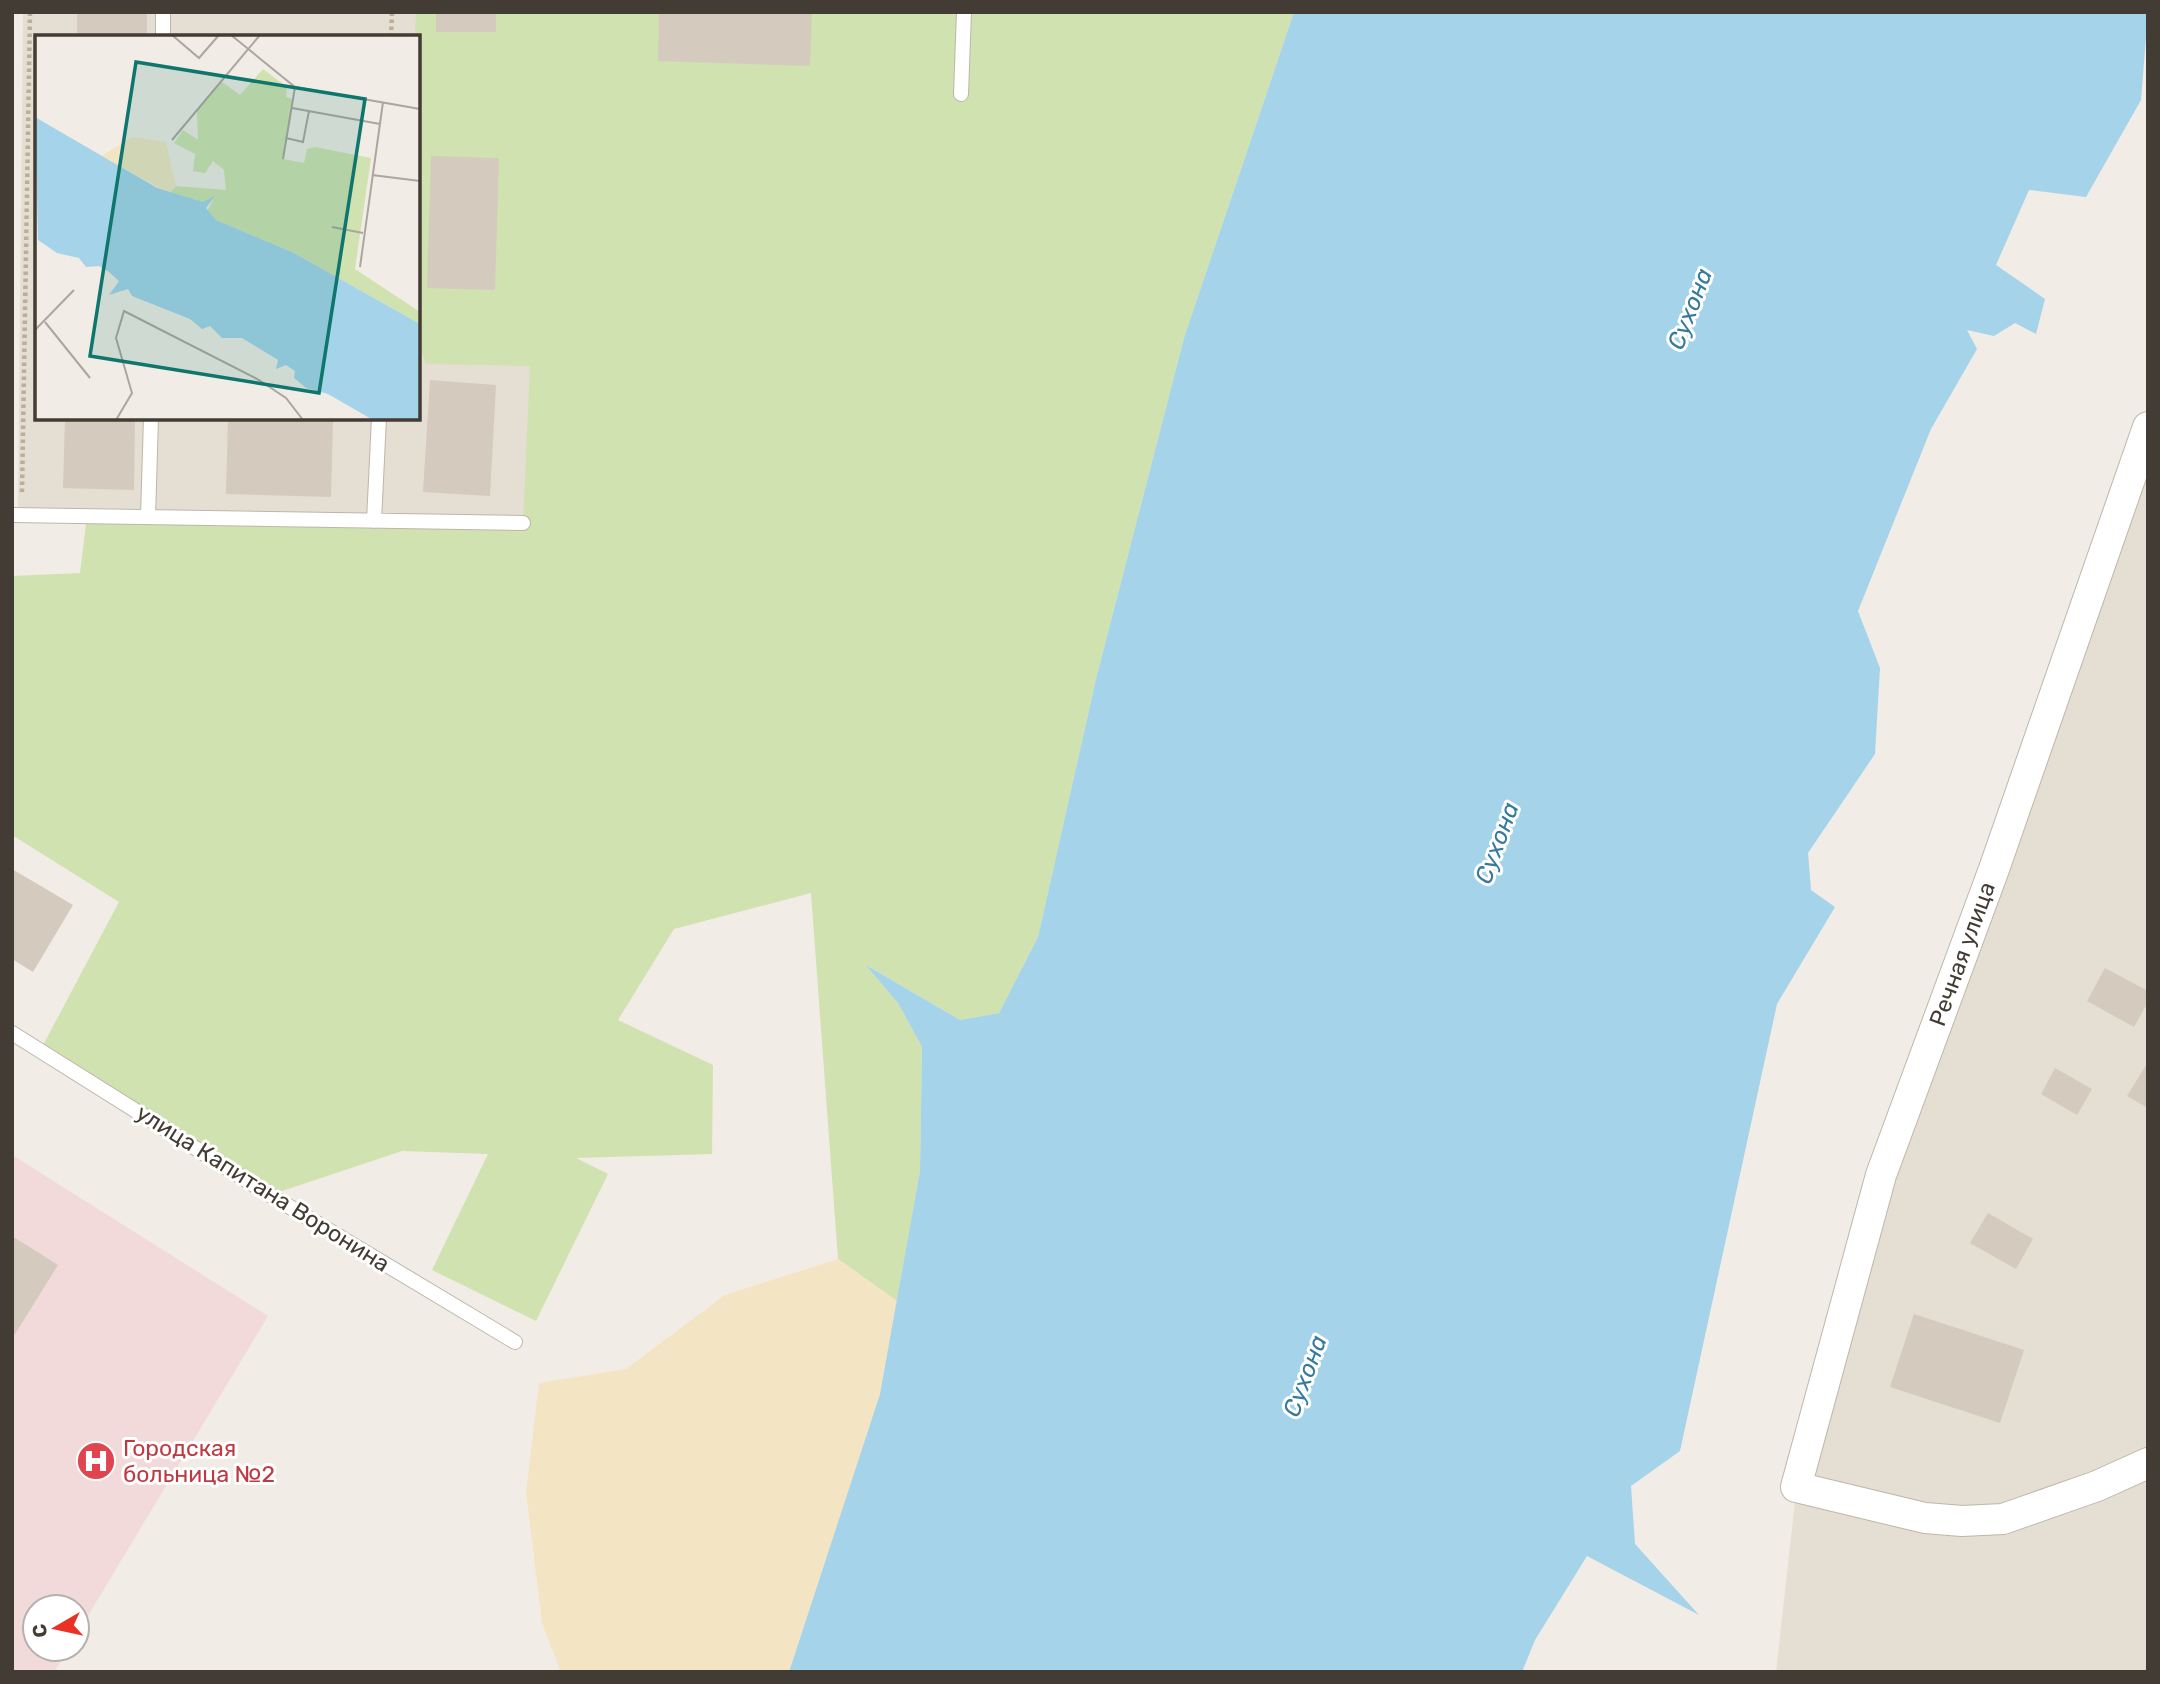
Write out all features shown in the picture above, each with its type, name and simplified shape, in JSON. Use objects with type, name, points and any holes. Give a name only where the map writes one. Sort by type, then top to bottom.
[{"type":"street","name":"Речная улица","points":[[2148,427],[1994,869],[1881,1175],[1796,1487],[1925,1518],[1976,1521],[2003,1519],[2097,1486],[2148,1464]]},
{"type":"lane","points":[[163,12],[163,35]]},
{"type":"lane","points":[[961,94],[964,12]]},
{"type":"lane","points":[[148,517],[151,420]]},
{"type":"lane","points":[[374,521],[379,420]]},
{"type":"lane","points":[[17,515],[523,523]]},
{"type":"lane","name":"улица Капитана Воронина","points":[[12,1033],[270,1195],[514,1342]]},
{"type":"path","points":[[17,515],[30,12]]},
{"type":"path","points":[[391,35],[392,12]]},
{"type":"shaded area","points":[[23,12],[941,12],[592,525],[18,509]]},
{"type":"shaded area","points":[[2148,457],[2148,1457],[2093,1481],[1961,1516],[1808,1484],[1892,1177]]},
{"type":"shaded area","name":"Городская больница №2","points":[[12,1155],[268,1316],[91,1611],[91,1593],[21,1593],[21,1663],[59,1663],[54,1672],[12,1672]]},
{"type":"shaded area","points":[[2148,1471],[2148,1672],[1776,1672],[1796,1493],[1925,1524]]},
{"type":"green space","points":[[416,12],[1294,12],[1184,338],[1096,679],[1038,937],[999,1013],[960,1020],[868,966],[898,1003],[922,1047],[920,1171],[897,1301],[838,1259],[811,893],[674,929],[618,1020],[713,1065],[712,1154],[576,1158],[608,1174],[536,1321],[432,1270],[488,1154],[402,1151],[270,1195],[41,1049],[119,902],[12,835],[12,576],[80,573],[87,516],[523,523],[530,366],[426,364],[420,348],[420,35],[415,35]]},
{"type":"sand","points":[[838,1259],[897,1301],[880,1394],[789,1672],[561,1672],[542,1623],[526,1492],[539,1383],[626,1369],[725,1295]]},
{"type":"water","name":"Сухона","points":[[1294,12],[2148,12],[2141,100],[2086,197],[2029,190],[1996,265],[2045,299],[2036,334],[2015,323],[1994,336],[1967,330],[1977,349],[1931,429],[1858,611],[1880,668],[1875,754],[1808,853],[1811,890],[1835,907],[1777,1004],[1680,1451],[1631,1486],[1635,1544],[1699,1615],[1587,1556],[1535,1640],[1522,1672],[789,1672],[880,1394],[920,1171],[922,1047],[898,1003],[866,965],[960,1020],[999,1013],[1038,937],[1096,679],[1184,338]]},
{"type":"building","points":[[77,12],[147,12],[147,35],[77,35]]},
{"type":"building","points":[[436,12],[496,12],[496,32],[436,32]]},
{"type":"building","points":[[659,12],[812,12],[810,66],[658,61]]},
{"type":"building","points":[[431,156],[499,158],[495,290],[427,288]]},
{"type":"building","points":[[430,380],[496,385],[490,496],[423,492]]},
{"type":"building","points":[[65,420],[135,420],[134,490],[63,488]]},
{"type":"building","points":[[228,420],[333,420],[331,497],[226,494]]},
{"type":"building","points":[[12,869],[73,905],[33,972],[12,959]]},
{"type":"building","points":[[2105,968],[2148,991],[2148,1002],[2134,1027],[2087,1001]]},
{"type":"building","points":[[2148,1062],[2148,1108],[2127,1096]]},
{"type":"building","points":[[2055,1068],[2092,1089],[2077,1115],[2041,1094]]},
{"type":"building","points":[[1988,1213],[2033,1239],[2016,1269],[1970,1243]]},
{"type":"building","points":[[12,1236],[58,1265],[12,1339]]},
{"type":"building","points":[[1914,1314],[2024,1350],[2000,1423],[1890,1387]]},
{"type":"place","name":"Городская больница №2","points":[[96,1461]]}]
